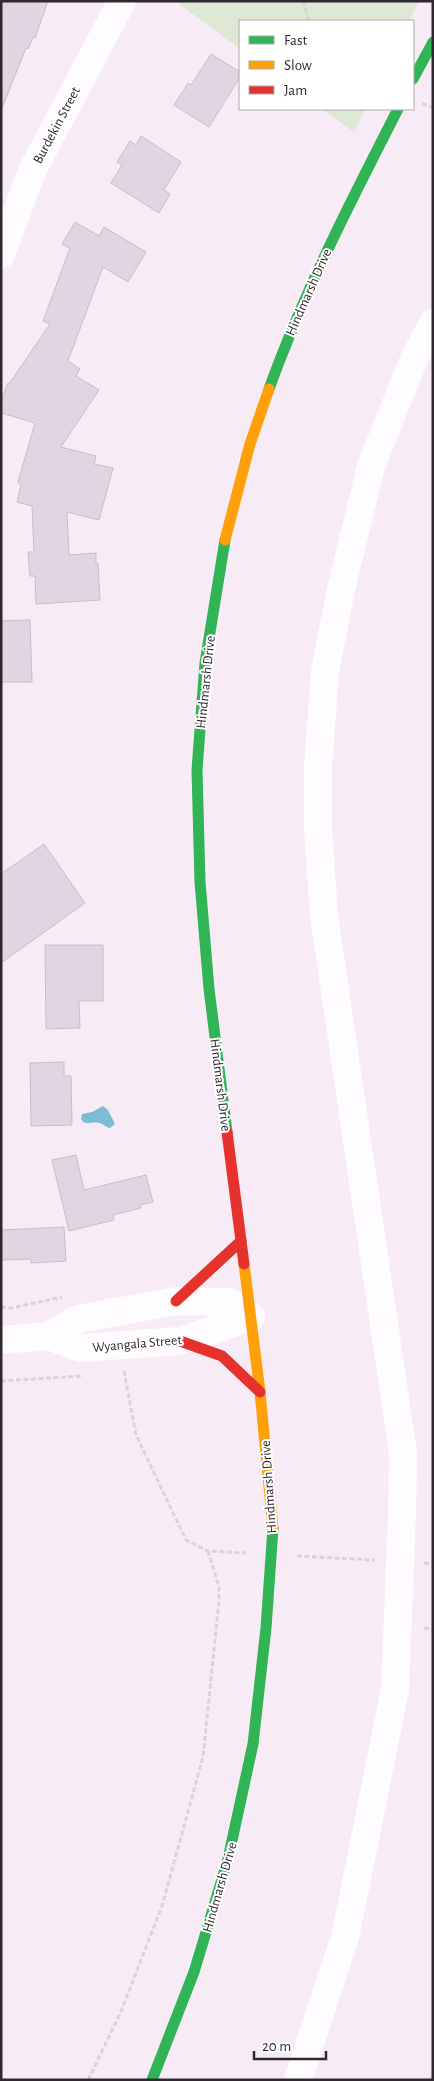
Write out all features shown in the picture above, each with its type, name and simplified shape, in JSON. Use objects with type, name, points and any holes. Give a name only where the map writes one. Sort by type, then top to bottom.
[{"type":"main road","points":[[414,77],[433,42]]},
{"type":"main road","name":"Hindmarsh Drive","points":[[152,2080],[194,1972],[228,1859],[252,1744],[266,1628],[273,1524],[260,1392],[209,989],[200,882],[198,770],[205,663],[222,552],[250,444],[287,339],[331,240],[397,111]]},
{"type":"main road","points":[[176,1302],[241,1241]]},
{"type":"main road","points":[[180,1341],[222,1356],[260,1392]]},
{"type":"street","name":"Burdekin Street","points":[[1,254],[33,169],[122,1]]},
{"type":"street","points":[[298,2080],[347,1927],[395,1690],[402,1566],[403,1453],[324,916],[318,828],[318,768],[325,671],[340,594],[371,466],[414,359],[433,323]]},
{"type":"street","name":"Wyangala Street","points":[[1,1340],[49,1336],[78,1319],[176,1302],[229,1302],[251,1317]]},
{"type":"street","name":"Wyangala Street","points":[[49,1336],[80,1348],[180,1341],[251,1317]]},
{"type":"path","points":[[303,1],[309,20]]},
{"type":"path","points":[[114,1373],[124,1372],[136,1435],[186,1540],[208,1551],[247,1553]]},
{"type":"path","points":[[1,1381],[84,1375]]},
{"type":"path","points":[[88,2080],[120,2014],[162,1906],[203,1757],[219,1601],[219,1587],[208,1551]]},
{"type":"path","points":[[296,1556],[402,1566],[433,1564]]},
{"type":"green space","points":[[175,1],[419,1],[410,20],[239,20],[239,48]]},
{"type":"green space","points":[[323,110],[365,110],[354,132]]},
{"type":"water","points":[[103,1106],[108,1110],[115,1124],[110,1128],[99,1123],[85,1123],[81,1119],[82,1114],[92,1112]]},
{"type":"building","points":[[1,1],[48,1],[35,38],[33,37],[28,49],[26,48],[2,108]]},
{"type":"building","points":[[211,54],[239,71],[239,79],[209,127],[174,105],[188,83],[191,85]]},
{"type":"building","points":[[141,136],[181,162],[164,190],[170,194],[159,213],[111,183],[122,165],[117,162],[130,141],[136,145]]},
{"type":"building","points":[[75,222],[99,236],[104,227],[146,252],[128,282],[103,267],[68,361],[80,369],[76,376],[99,390],[61,447],[96,456],[94,464],[113,468],[99,520],[67,512],[69,555],[96,553],[100,600],[36,604],[35,576],[30,576],[28,552],[34,552],[32,506],[17,502],[21,485],[18,482],[35,423],[1,413],[1,401],[8,383],[50,324],[43,321],[70,248],[62,244]]},
{"type":"building","points":[[30,620],[32,682],[1,682],[1,621]]},
{"type":"building","points":[[44,844],[85,903],[1,963],[1,874]]},
{"type":"building","points":[[45,945],[103,945],[103,1001],[79,1001],[80,1028],[46,1029]]},
{"type":"building","points":[[64,1062],[64,1076],[71,1076],[72,1125],[31,1126],[30,1063]]},
{"type":"building","points":[[76,1155],[84,1190],[146,1175],[153,1202],[140,1205],[141,1208],[113,1215],[114,1220],[69,1231],[52,1160]]},
{"type":"building","points":[[64,1227],[66,1261],[31,1263],[31,1259],[1,1260],[1,1230]]},
{"type":"traffic: fast","points":[[414,77],[433,42]]},
{"type":"traffic: fast","points":[[269,389],[313,282],[397,110]]},
{"type":"traffic: fast","points":[[225,540],[205,663],[197,770],[200,882],[209,989],[227,1132]]},
{"type":"traffic: fast","points":[[152,2080],[194,1972],[228,1859],[253,1744],[266,1628],[273,1528]]},
{"type":"traffic: slow","points":[[225,540],[250,444],[269,389]]},
{"type":"traffic: slow","points":[[244,1264],[260,1392],[273,1528]]},
{"type":"traffic: jam","points":[[227,1132],[244,1264]]},
{"type":"traffic: jam","points":[[176,1301],[241,1241]]},
{"type":"traffic: jam","points":[[180,1341],[222,1356],[260,1392]]}]
